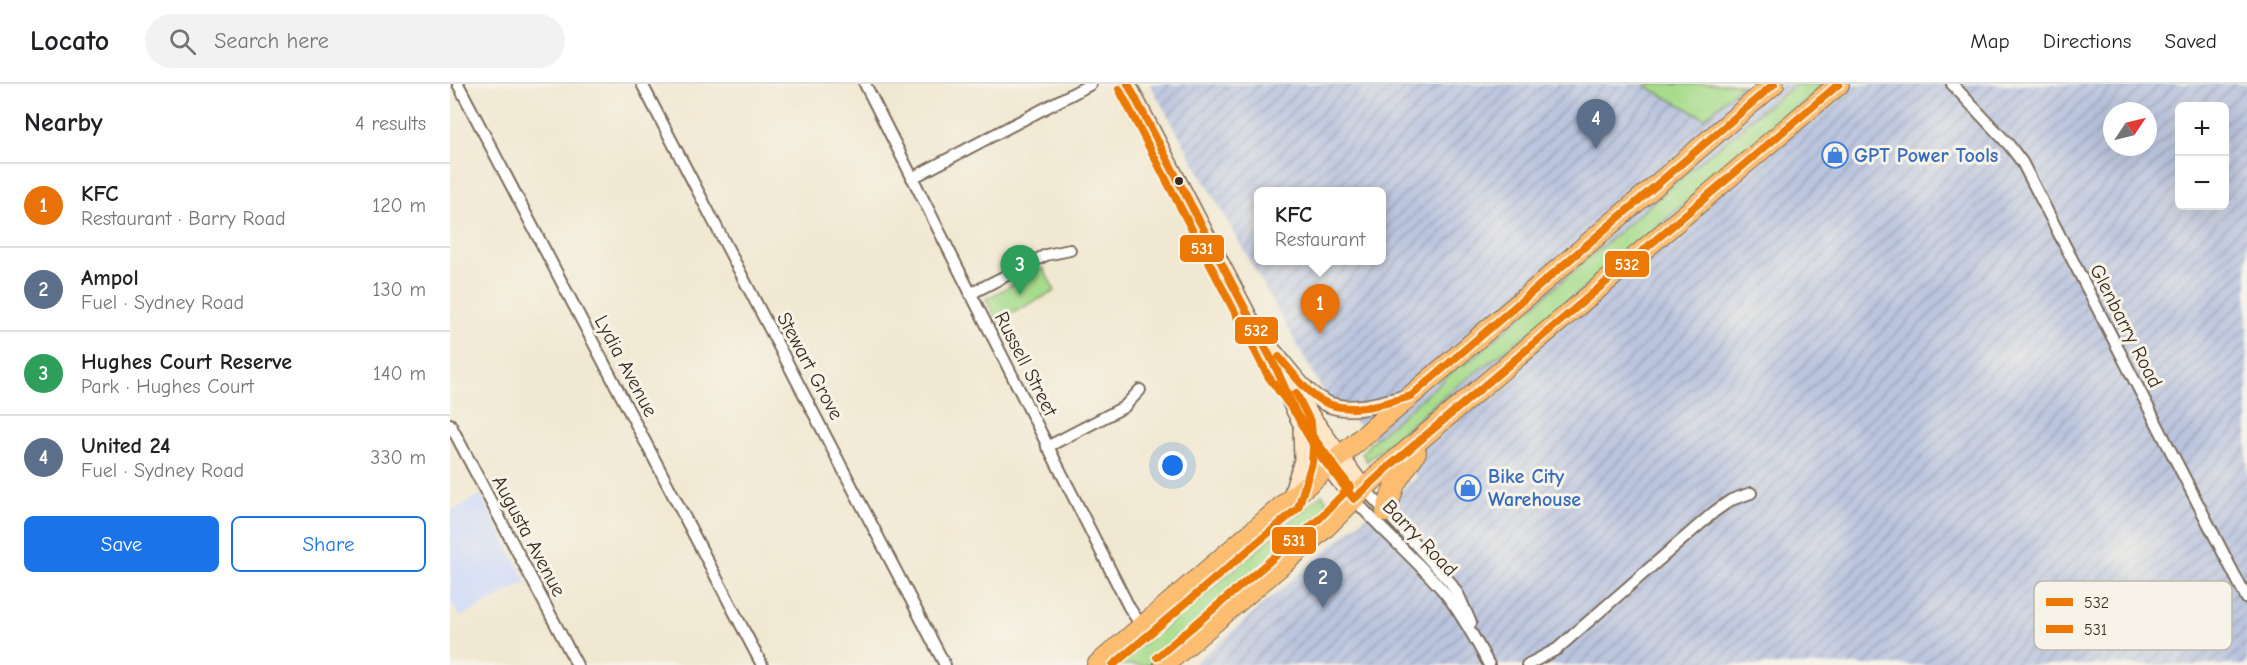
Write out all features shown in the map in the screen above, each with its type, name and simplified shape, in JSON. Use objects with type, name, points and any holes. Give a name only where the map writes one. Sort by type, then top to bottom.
[{"type":"highway","points":[[1097,665],[1774,84]]},
{"type":"highway","points":[[1164,665],[1325,528],[1359,493],[1431,430],[1839,84]]},
{"type":"highway","points":[[1386,512],[1395,484],[1431,430]]},
{"type":"main road","name":"Barry Road","points":[[1128,84],[1277,370],[1334,462]]},
{"type":"main road","points":[[1259,334],[1309,391],[1329,404],[1355,407],[1386,403],[1411,396]]},
{"type":"main road","name":"Barry Road","points":[[1277,370],[1287,400],[1301,426],[1359,493]]},
{"type":"main road","points":[[1289,502],[1302,460],[1301,426]]},
{"type":"street","name":"Lydia Avenue","points":[[458,84],[762,665]]},
{"type":"street","name":"Stewart Grove","points":[[642,84],[945,665]]},
{"type":"street","name":"Russell Street","points":[[865,84],[1129,608],[1142,627]]},
{"type":"street","points":[[912,178],[1091,84]]},
{"type":"street","name":"Glenbarry Road","points":[[1952,84],[2001,135],[2022,162],[2247,600]]},
{"type":"street","points":[[970,294],[1046,255],[1070,250]]},
{"type":"street","points":[[1047,447],[1124,407],[1140,390]]},
{"type":"street","name":"Augusta Avenue","points":[[450,424],[577,665]]},
{"type":"street","name":"Barry Road","points":[[1359,493],[1386,512],[1450,582],[1468,616],[1489,665]]},
{"type":"street","name":"Barry Road","points":[[1359,493],[1384,532],[1445,593],[1478,643]]},
{"type":"street","points":[[1527,665],[1557,649],[1714,512],[1731,500],[1751,493]]},
{"type":"shaded area","points":[[1150,84],[2247,84],[2247,665],[1193,665],[1368,515],[1417,477],[1326,396]]},
{"type":"shaded area","points":[[481,495],[527,582],[460,617],[450,600],[450,512]]},
{"type":"green space","points":[[1648,84],[1742,84],[1705,118],[1645,86]]},
{"type":"green space","points":[[1796,84],[1825,84],[1599,276],[1522,338],[1454,388],[1367,461],[1362,453],[1371,442],[1463,363],[1465,365],[1709,154],[1745,127],[1744,124]]},
{"type":"green space","points":[[1043,268],[1055,291],[997,321],[986,299]]},
{"type":"green space","points":[[1322,494],[1329,504],[1315,521],[1149,665],[1116,665],[1198,601]]},
{"type":"transit line","name":"532","points":[[1128,84],[1277,370],[1300,422],[1319,454],[1354,499],[1392,464],[1839,84]]},
{"type":"transit line","name":"532","points":[[1279,357],[1313,395],[1336,406],[1361,408],[1411,396],[1774,84]]},
{"type":"transit line","name":"531","points":[[1119,89],[1268,376],[1350,487],[1318,520],[1157,657]]},
{"type":"transit line","name":"531","points":[[1113,665],[1298,508],[1312,463],[1313,447],[1311,423],[1296,393]]},
{"type":"place","name":"United 24","points":[[1596,149]]},
{"type":"place","name":"GPT Power Tools","points":[[1835,155]]},
{"type":"place","name":"Hughes Court Reserve","points":[[1020,295]]},
{"type":"place","name":"KFC","points":[[1320,334]]},
{"type":"place","name":"Bike City Warehouse","points":[[1468,488]]},
{"type":"place","name":"Ampol","points":[[1323,608]]}]
